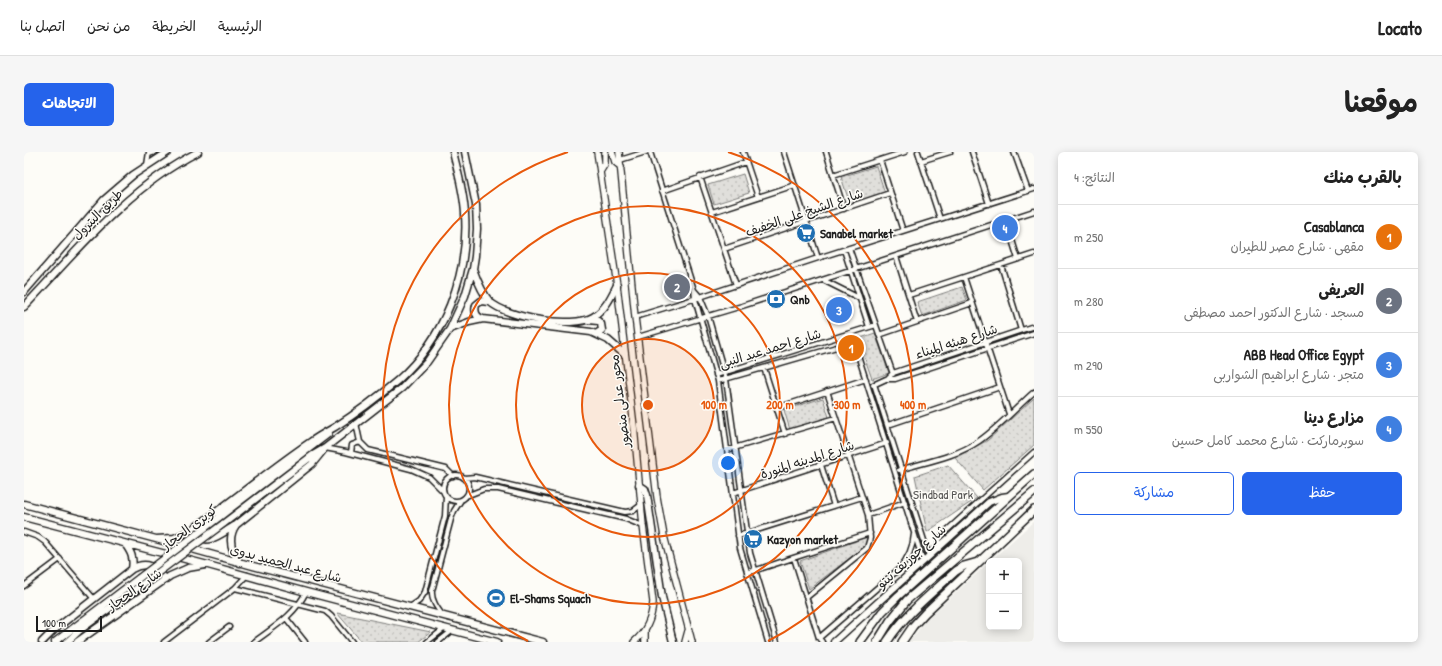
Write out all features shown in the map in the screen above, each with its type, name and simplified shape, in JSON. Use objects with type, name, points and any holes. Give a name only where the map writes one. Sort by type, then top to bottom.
[{"type":"highway","name":"شارع جوزيف تيتو","points":[[860,642],[882,612],[898,596],[1034,474]]},
{"type":"highway","points":[[876,642],[890,621],[907,600],[1034,492]]},
{"type":"highway","points":[[902,642],[925,612],[1034,510]]},
{"type":"highway","points":[[887,642],[909,614],[956,571],[964,566],[978,562]]},
{"type":"main road","name":"طريق البترول","points":[[24,292],[104,200],[123,183],[166,152]]},
{"type":"main road","name":"طريق البترول","points":[[24,307],[123,203],[160,174],[198,152]]},
{"type":"main road","points":[[156,539],[180,536],[198,525],[305,445],[335,427],[390,386],[407,371],[429,343],[449,307],[461,268],[466,227],[462,186],[453,152]]},
{"type":"main road","points":[[198,525],[199,535],[203,539],[208,540],[213,539],[236,524],[312,464],[325,448],[393,396],[411,379],[434,353],[450,329],[466,296],[473,269],[476,246],[477,217],[474,193],[465,152]]},
{"type":"main road","name":"محور عدلى منصور","points":[[597,152],[617,285],[624,354],[634,426],[643,526],[653,602],[651,617],[645,629],[634,642]]},
{"type":"main road","points":[[600,172],[605,164],[605,152]]},
{"type":"main road","points":[[612,152],[615,162],[620,167]]},
{"type":"main road","name":"محور عدلى منصور","points":[[619,152],[635,317],[661,522],[692,642]]},
{"type":"main road","points":[[473,269],[478,283],[490,302],[499,308],[535,319],[558,322],[587,320],[598,321],[602,324],[602,330],[596,334]]},
{"type":"main road","points":[[587,320],[598,314],[605,306],[617,285]]},
{"type":"main road","points":[[483,319],[475,312],[476,305],[481,301],[490,302]]},
{"type":"main road","points":[[450,329],[483,319],[581,330],[596,334],[608,340],[624,354]]},
{"type":"main road","name":"كوبرى الحجاز","points":[[55,642],[318,442],[335,427]]},
{"type":"main road","name":"كوبرى الحجاز","points":[[67,642],[80,630],[224,524],[313,455],[325,448]]},
{"type":"main road","points":[[639,485],[645,489],[647,495],[662,597],[672,642]]},
{"type":"main road","name":"شارع جوزيف تيتو","points":[[834,642],[989,502],[1009,496]]},
{"type":"main road","name":"شارع عبد الحميد بدوى","points":[[24,504],[240,563],[543,642]]},
{"type":"main road","name":"شارع عبد الحميد بدوى","points":[[24,517],[208,564],[306,592],[497,642]]},
{"type":"main road","points":[[236,524],[231,534],[231,543],[233,552],[240,563]]},
{"type":"main road","name":"شارع الحجاز","points":[[42,642],[54,630],[132,569],[133,557],[125,544]]},
{"type":"main road","name":"شارع الحجاز","points":[[77,642],[165,580],[182,570],[208,564]]},
{"type":"main road","points":[[132,569],[143,565],[152,566],[162,573],[165,580]]},
{"type":"main road","points":[[685,642],[689,628]]},
{"type":"main road","points":[[645,629],[645,642]]},
{"type":"street","points":[[147,165],[149,153],[155,152]]},
{"type":"street","points":[[620,160],[646,152]]},
{"type":"street","points":[[650,152],[694,290],[700,319],[718,381],[738,536],[747,573],[768,642]]},
{"type":"street","points":[[743,152],[758,197]]},
{"type":"street","points":[[784,152],[818,258]]},
{"type":"street","points":[[826,152],[844,209]]},
{"type":"street","points":[[833,175],[905,152]]},
{"type":"street","points":[[918,152],[940,219]]},
{"type":"street","points":[[921,161],[950,152]]},
{"type":"street","points":[[972,152],[989,204]]},
{"type":"street","points":[[1014,152],[1028,192]]},
{"type":"street","points":[[880,160],[903,231]]},
{"type":"street","points":[[662,191],[746,162]]},
{"type":"street","points":[[700,178],[736,285]]},
{"type":"street","points":[[712,212],[795,185]]},
{"type":"street","points":[[635,317],[1034,190]]},
{"type":"street","name":"شارع الشيخ على الخفيف","points":[[724,249],[890,193]]},
{"type":"street","points":[[638,337],[700,319],[1034,212]]},
{"type":"street","points":[[1006,221],[1018,259]]},
{"type":"street","points":[[846,249],[856,269],[895,379]]},
{"type":"street","points":[[846,249],[851,271],[869,327]]},
{"type":"street","points":[[909,295],[1034,254]]},
{"type":"street","points":[[896,256],[917,322]]},
{"type":"street","points":[[1001,265],[1021,330]]},
{"type":"street","points":[[964,277],[1009,414]]},
{"type":"street","points":[[822,280],[859,298]]},
{"type":"street","points":[[694,290],[700,297],[708,316],[725,373],[747,533],[755,570],[777,642]]},
{"type":"street","points":[[879,335],[972,303]]},
{"type":"street","name":"شارع احمد عبد النبى","points":[[716,375],[876,325]]},
{"type":"street","name":"شارع هيئه الميناء","points":[[869,386],[886,379],[892,373],[1034,326]]},
{"type":"street","points":[[851,333],[869,386],[923,561]]},
{"type":"street","name":"شارع هيئه الميناء","points":[[886,379],[895,379],[1034,333]]},
{"type":"street","name":"شارع احمد عبد النبى","points":[[718,381],[854,342]]},
{"type":"street","points":[[764,368],[784,434]]},
{"type":"street","points":[[777,408],[866,379]]},
{"type":"street","points":[[874,384],[929,556]]},
{"type":"street","points":[[888,425],[1000,387]]},
{"type":"street","points":[[807,597],[867,548],[870,543],[868,515],[827,391]]},
{"type":"street","points":[[895,472],[943,457],[978,442],[1034,392]]},
{"type":"street","points":[[727,450],[836,418]]},
{"type":"street","points":[[356,423],[360,442],[370,451],[446,469],[453,476]]},
{"type":"street","points":[[351,453],[352,445],[360,442]]},
{"type":"street","name":"شارع المدينه المنورة","points":[[733,493],[887,443]]},
{"type":"street","points":[[325,448],[351,453],[417,471],[429,477],[452,501],[461,500]]},
{"type":"street","points":[[939,548],[939,540],[944,533],[1034,452]]},
{"type":"street","points":[[821,465],[834,506]]},
{"type":"street","points":[[443,491],[443,485],[446,480],[453,476],[459,476],[464,478],[475,478],[623,511],[630,511],[641,505]]},
{"type":"street","points":[[464,478],[469,485],[469,491],[466,496]]},
{"type":"street","points":[[443,616],[432,598],[433,588],[451,519],[456,507],[466,496],[484,489],[498,489],[630,520],[643,526]]},
{"type":"street","points":[[409,607],[418,601],[423,595],[445,516],[446,496]]},
{"type":"street","points":[[738,536],[862,497]]},
{"type":"street","points":[[868,515],[905,502]]},
{"type":"street","points":[[630,511],[632,516],[630,520]]},
{"type":"street","points":[[24,532],[42,539],[94,599]]},
{"type":"street","points":[[794,558],[821,640],[899,569],[909,555],[913,544],[914,532]]},
{"type":"street","points":[[747,573],[870,533]]},
{"type":"street","points":[[24,586],[60,559]]},
{"type":"street","points":[[164,642],[235,588],[247,575]]},
{"type":"street","points":[[24,579],[31,581]]},
{"type":"street","points":[[235,588],[320,609],[328,613],[352,642]]},
{"type":"street","points":[[254,642],[286,618],[300,604],[306,592]]},
{"type":"street","points":[[423,595],[428,598],[432,598]]},
{"type":"street","points":[[286,618],[305,642]]},
{"type":"street","points":[[209,642],[229,627]]},
{"type":"street","points":[[427,642],[445,628]]},
{"type":"street","points":[[438,642],[453,630]]},
{"type":"shaded area","points":[[1034,521],[1034,642],[909,642],[926,620],[986,565],[986,630],[1022,630],[1022,558],[993,558]]},
{"type":"green space","points":[[876,166],[885,193],[850,204],[841,177]]},
{"type":"green space","points":[[743,174],[749,193],[714,204],[708,185]]},
{"type":"green space","points":[[962,287],[967,300],[922,316],[917,302]]},
{"type":"green space","points":[[875,333],[889,373],[872,379],[858,339]]},
{"type":"green space","points":[[823,398],[829,417],[790,430],[784,410]]},
{"type":"green space","points":[[1034,398],[1034,445],[983,490],[955,458],[988,440]]},
{"type":"green space","name":"Sindbad Park","points":[[948,465],[977,498],[927,532],[915,476]]},
{"type":"green space","points":[[867,537],[867,545],[809,589],[800,561]]},
{"type":"green space","points":[[337,613],[431,632],[418,642],[362,642]]},
{"type":"place","name":"مزارع دينا","points":[[1005,228]]},
{"type":"place","name":"Sanabel market","points":[[806,233]]},
{"type":"place","name":"العريفى","points":[[677,287]]},
{"type":"place","name":"Qnb","points":[[776,299]]},
{"type":"place","name":"ABB Head Office Egypt","points":[[839,310]]},
{"type":"place","name":"Casablanca","points":[[851,348]]},
{"type":"place","name":"Kazyon market","points":[[753,539]]},
{"type":"place","name":"El-Shams Squach","points":[[496,598]]}]
